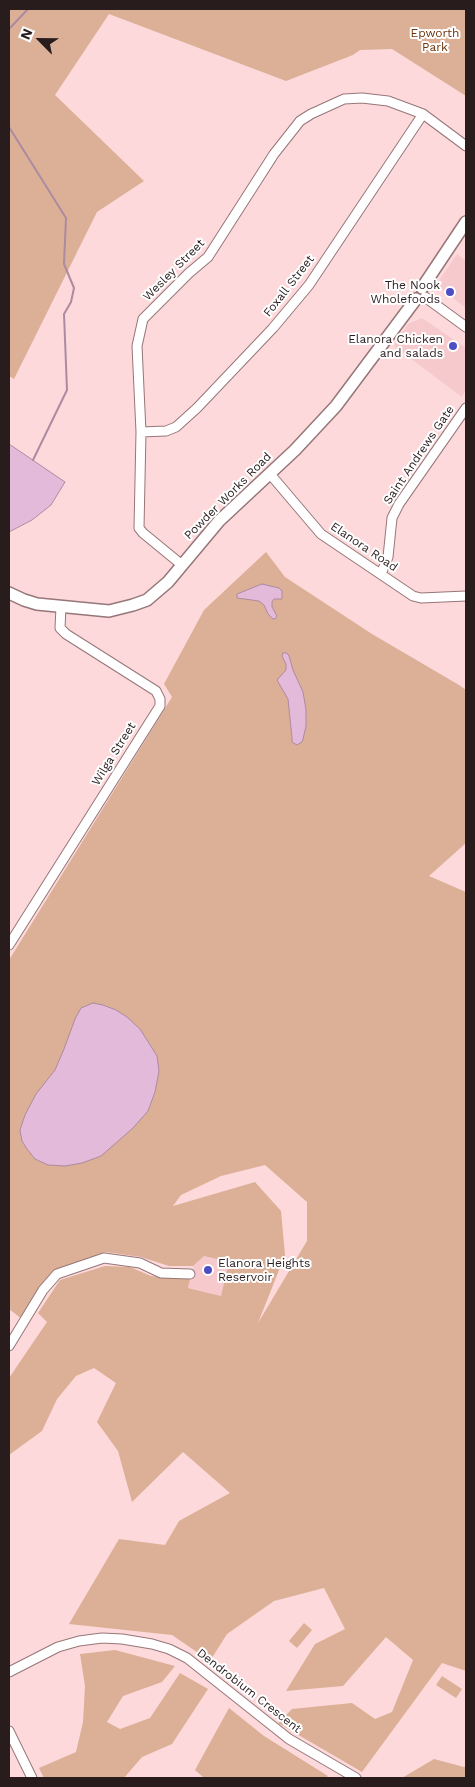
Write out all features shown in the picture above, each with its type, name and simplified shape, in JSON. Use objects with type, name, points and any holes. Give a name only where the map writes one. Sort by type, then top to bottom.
[{"type":"main road","name":"Powder Works Road","points":[[9,593],[37,604],[108,610],[147,600],[182,565],[219,521],[270,474],[336,406],[421,295],[466,222]]},
{"type":"street","name":"Wesley Street","points":[[182,565],[139,528],[141,432],[137,346],[143,319],[189,273],[208,257],[274,154],[300,121],[311,114],[344,99],[362,98],[388,101],[424,114],[466,146]]},
{"type":"street","name":"Foxall Street","points":[[141,432],[166,431],[176,427],[273,328],[308,285],[424,114]]},
{"type":"street","points":[[421,295],[466,327]]},
{"type":"street","name":"Saint Andrews Gate","points":[[381,574],[388,557],[392,518],[399,504],[466,408]]},
{"type":"street","name":"Elanora Road","points":[[270,474],[321,534],[413,596],[421,598],[466,596]]},
{"type":"street","name":"Wilga Street","points":[[9,946],[160,706],[160,698],[156,691],[66,634],[60,628],[61,607]]},
{"type":"street","points":[[9,1346],[43,1290],[57,1274],[104,1258],[140,1263],[161,1273],[190,1274]]},
{"type":"street","name":"Dendrobium Crescent","points":[[9,1672],[58,1647],[79,1641],[102,1638],[135,1640],[152,1644],[187,1658],[289,1739],[356,1778]]},
{"type":"street","points":[[9,1731],[32,1778]]},
{"type":"shaded area","points":[[457,254],[466,261],[466,308],[436,285]]},
{"type":"shaded area","points":[[422,318],[466,348],[466,390],[462,397],[394,346],[408,324]]},
{"type":"shaded area","points":[[9,444],[65,482],[51,505],[32,520],[9,532]]},
{"type":"shaded area","points":[[262,584],[279,588],[282,591],[282,599],[274,599],[272,602],[272,607],[277,616],[275,619],[268,614],[264,605],[259,601],[237,598],[237,594]]},
{"type":"shaded area","points":[[283,653],[287,653],[289,656],[303,692],[306,710],[306,726],[303,739],[297,745],[292,742],[288,699],[277,680],[286,670],[286,664],[282,656]]},
{"type":"shaded area","points":[[93,1003],[116,1010],[140,1029],[157,1056],[159,1071],[155,1092],[148,1111],[133,1128],[101,1156],[82,1163],[65,1166],[48,1165],[35,1159],[27,1149],[22,1141],[20,1130],[25,1115],[36,1094],[55,1070],[81,1008]]},
{"type":"shaded area","points":[[204,1256],[229,1262],[221,1296],[188,1288],[193,1266]]},
{"type":"green space","name":"Epworth Park","points":[[9,9],[466,9],[466,96],[392,49],[360,50],[353,55],[286,81],[109,14],[55,95],[144,181],[97,212],[14,379],[9,376]]},
{"type":"green space","points":[[266,552],[285,577],[372,634],[466,690],[466,843],[429,876],[466,892],[466,1671],[442,1663],[362,1772],[278,1723],[292,1709],[352,1703],[375,1719],[392,1712],[413,1660],[386,1637],[343,1686],[286,1691],[315,1644],[345,1629],[324,1588],[274,1601],[227,1634],[210,1661],[172,1635],[69,1624],[119,1539],[165,1545],[179,1521],[230,1493],[183,1452],[132,1502],[118,1451],[97,1422],[116,1383],[94,1368],[76,1376],[57,1399],[42,1431],[9,1455],[9,1378],[47,1322],[38,1313],[60,1280],[105,1266],[130,1267],[151,1276],[190,1279],[188,1288],[221,1296],[229,1262],[204,1256],[193,1266],[169,1266],[141,1257],[106,1252],[54,1270],[41,1286],[22,1319],[9,1309],[9,960],[172,697],[164,684],[204,610]],"holes":[[[265,1165],[307,1202],[307,1241],[258,1323],[285,1255],[281,1211],[255,1182],[173,1206],[181,1195],[221,1176]]]},
{"type":"green space","points":[[304,1623],[312,1630],[297,1648],[289,1641]]},
{"type":"green space","points":[[115,1650],[175,1666],[162,1682],[123,1696],[107,1722],[120,1729],[150,1718],[180,1673],[208,1689],[172,1744],[142,1757],[124,1778],[44,1778],[39,1768],[76,1752],[83,1722],[85,1686],[80,1654]]},
{"type":"green space","points":[[442,1676],[462,1689],[456,1698],[436,1685]]},
{"type":"green space","points":[[229,1708],[264,1736],[328,1776],[326,1778],[204,1778],[195,1770]]},
{"type":"green space","points":[[434,1759],[466,1766],[466,1778],[402,1778]]},
{"type":"waterway","points":[[9,29],[28,9]]},
{"type":"waterway","points":[[9,127],[66,218],[64,264],[74,288],[71,302],[64,314],[67,390],[33,460]]},
{"type":"place","name":"The Nook Wholefoods","points":[[450,292]]},
{"type":"place","name":"Elanora Chicken and salads","points":[[453,346]]},
{"type":"place","name":"Elanora Heights Reservoir","points":[[208,1270]]}]
